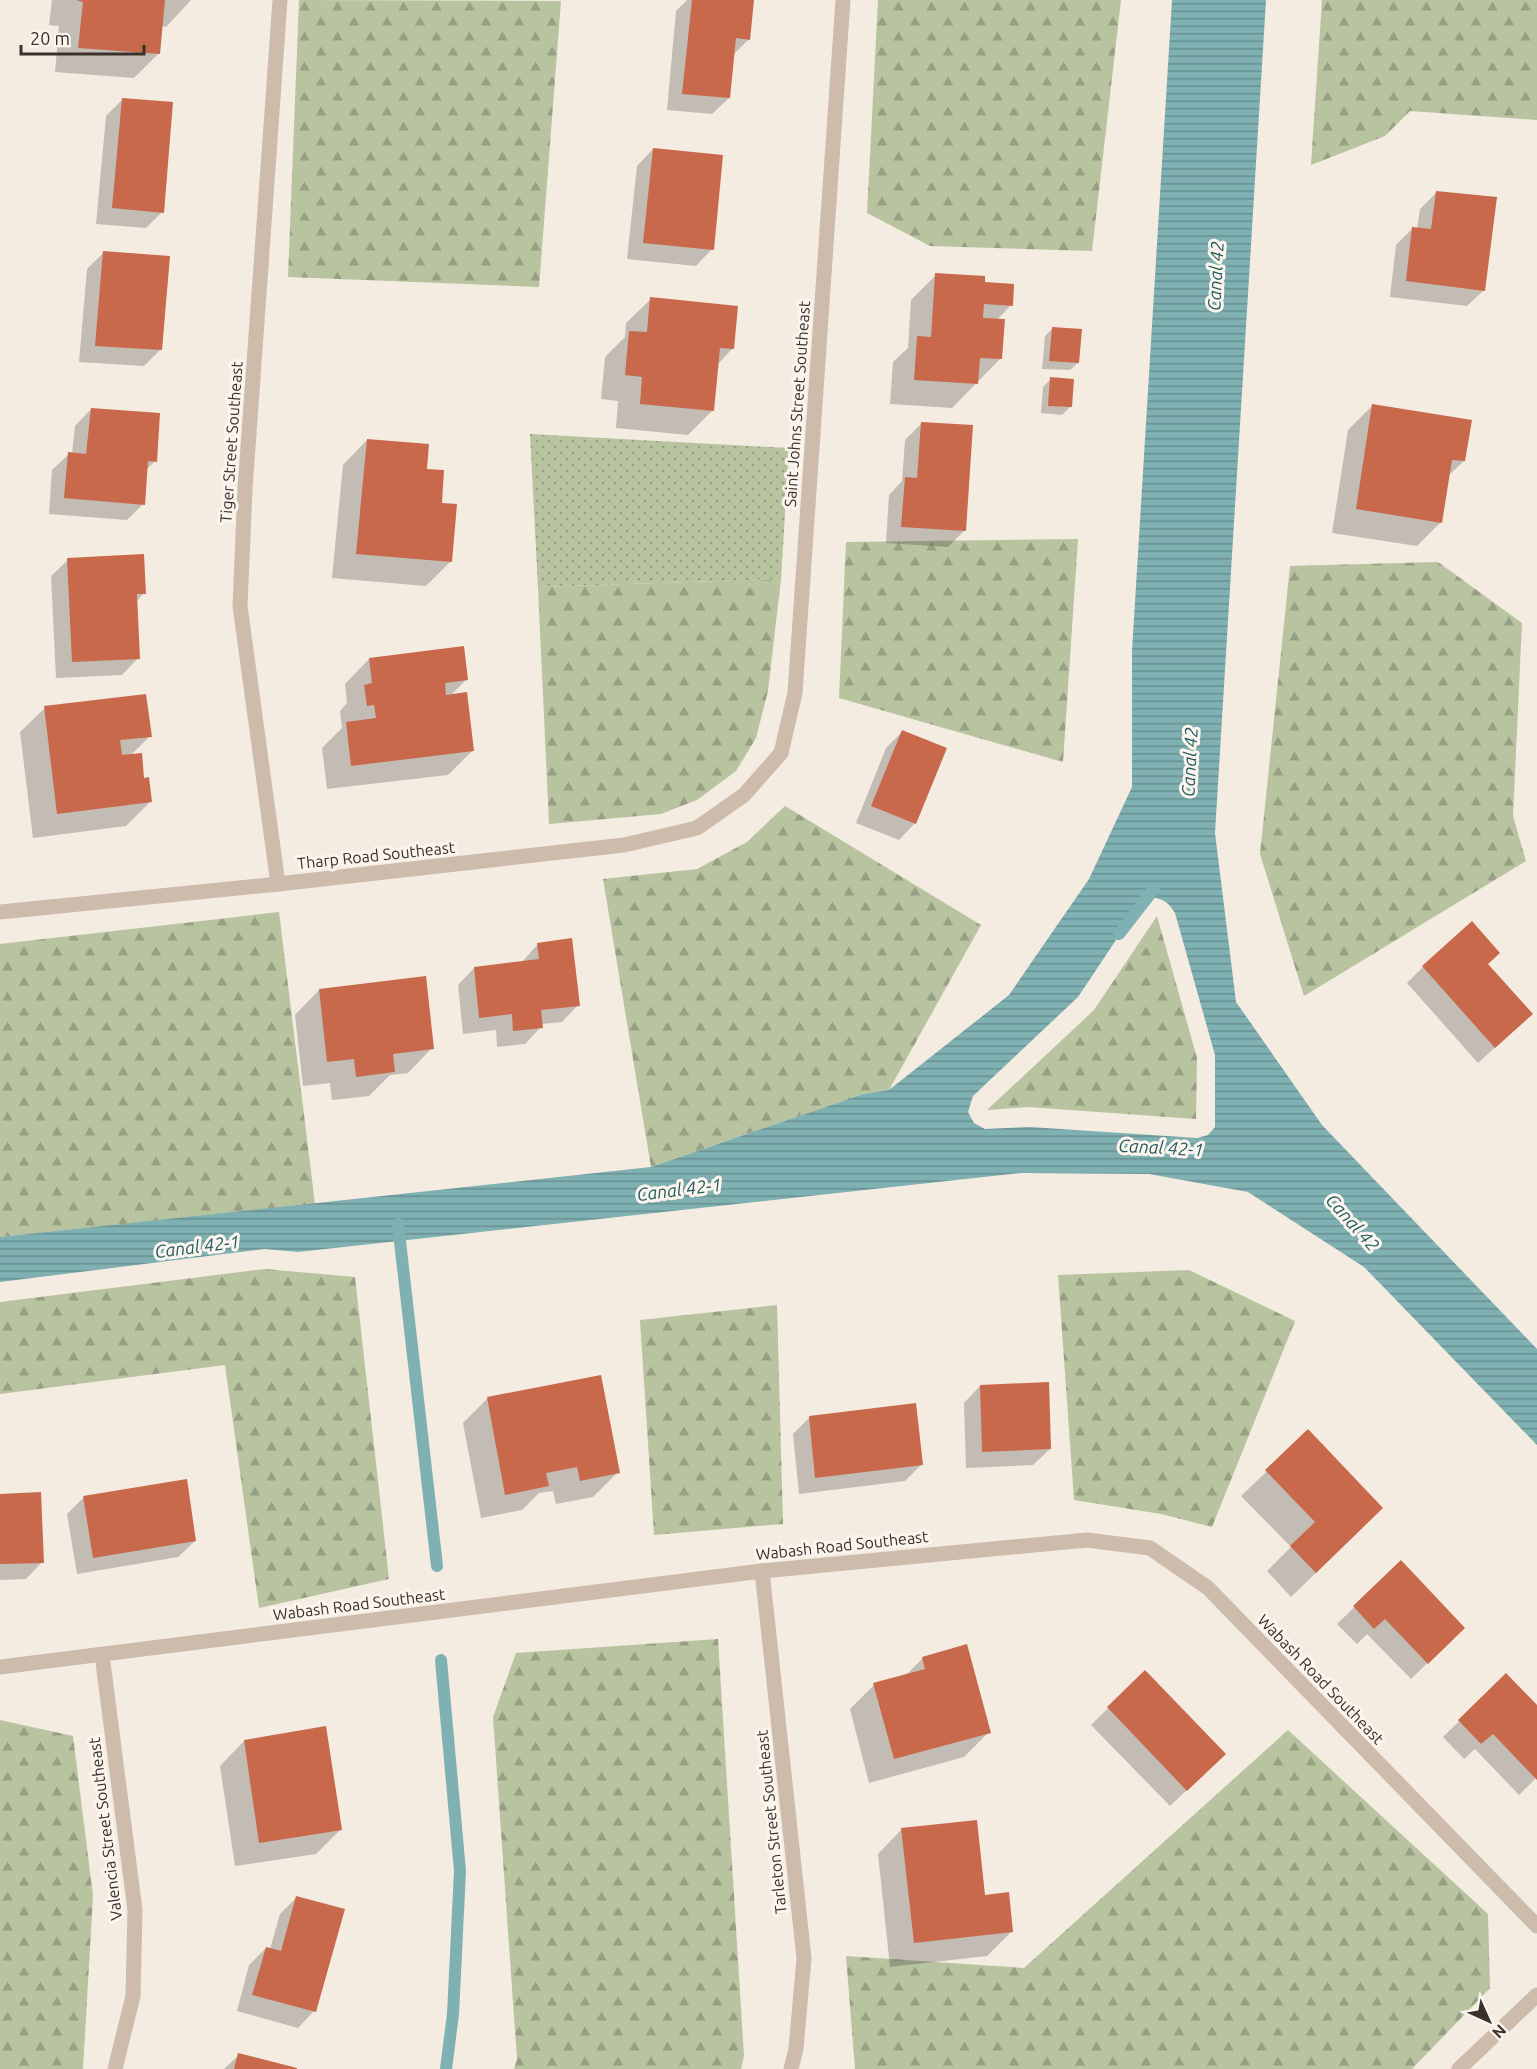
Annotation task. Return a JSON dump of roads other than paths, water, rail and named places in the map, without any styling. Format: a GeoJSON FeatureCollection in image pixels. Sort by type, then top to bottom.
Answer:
{"type":"FeatureCollection","features":[{"type":"Feature","properties":{"kind":"street","name":"Tiger Street Southeast"},"geometry":{"type":"LineString","coordinates":[[278,884],[240,606],[245,489],[280,0]]}},
{"type":"Feature","properties":{"kind":"street","name":"Saint Johns Street Southeast"},"geometry":{"type":"LineString","coordinates":[[744,795],[781,753],[795,693],[843,0]]}},
{"type":"Feature","properties":{"kind":"street","name":"Tharp Road Southeast"},"geometry":{"type":"LineString","coordinates":[[0,912],[278,884],[624,845],[697,828],[744,795]]}},
{"type":"Feature","properties":{"kind":"street","name":"Wabash Road Southeast"},"geometry":{"type":"LineString","coordinates":[[0,1667],[762,1571],[1087,1540],[1150,1548],[1208,1588],[1537,1926]]}},
{"type":"Feature","properties":{"kind":"street","name":"Tarleton Street Southeast"},"geometry":{"type":"LineString","coordinates":[[762,1571],[804,1958],[796,2049],[791,2069]]}},
{"type":"Feature","properties":{"kind":"street","name":"Valencia Street Southeast"},"geometry":{"type":"LineString","coordinates":[[102,1655],[135,1910],[133,1996],[115,2069]]}},
{"type":"Feature","properties":{"kind":"street"},"geometry":{"type":"LineString","coordinates":[[1459,2069],[1537,1995]]}},
{"type":"Feature","properties":{"kind":"water"},"geometry":{"type":"Polygon","coordinates":[[[1172,0],[1266,0],[1215,833],[1236,1002],[1322,1125],[1537,1349],[1537,1445],[1364,1267],[1248,1192],[1149,1174],[1021,1173],[298,1252],[265,1249],[0,1282],[0,1237],[651,1167],[863,1094],[889,1090],[1009,995],[1089,879],[1132,787],[1132,651],[1172,0]],[[1150,897],[1140,904],[1078,997],[973,1096],[968,1112],[974,1123],[985,1129],[1030,1127],[1197,1138],[1208,1135],[1215,1127],[1215,1055],[1175,913],[1162,900],[1150,897]]]}},
{"type":"Feature","properties":{"kind":"waterway"},"geometry":{"type":"LineString","coordinates":[[1119,934],[1154,889]]}},
{"type":"Feature","properties":{"kind":"waterway"},"geometry":{"type":"LineString","coordinates":[[398,1224],[437,1566]]}},
{"type":"Feature","properties":{"kind":"waterway"},"geometry":{"type":"LineString","coordinates":[[441,1660],[460,1871],[453,2014],[446,2069]]}},
{"type":"Feature","properties":{"kind":"water label","name":"Canal 42"},"geometry":{"type":"Point","coordinates":[1215,276]}},
{"type":"Feature","properties":{"kind":"water label","name":"Canal 42"},"geometry":{"type":"Point","coordinates":[1189,762]}},
{"type":"Feature","properties":{"kind":"water label","name":"Canal 42-1"},"geometry":{"type":"Point","coordinates":[1161,1147]}},
{"type":"Feature","properties":{"kind":"water label","name":"Canal 42-1"},"geometry":{"type":"Point","coordinates":[679,1189]}},
{"type":"Feature","properties":{"kind":"water label","name":"Canal 42"},"geometry":{"type":"Point","coordinates":[1353,1222]}},
{"type":"Feature","properties":{"kind":"water label","name":"Canal 42-1"},"geometry":{"type":"Point","coordinates":[197,1246]}}]}
